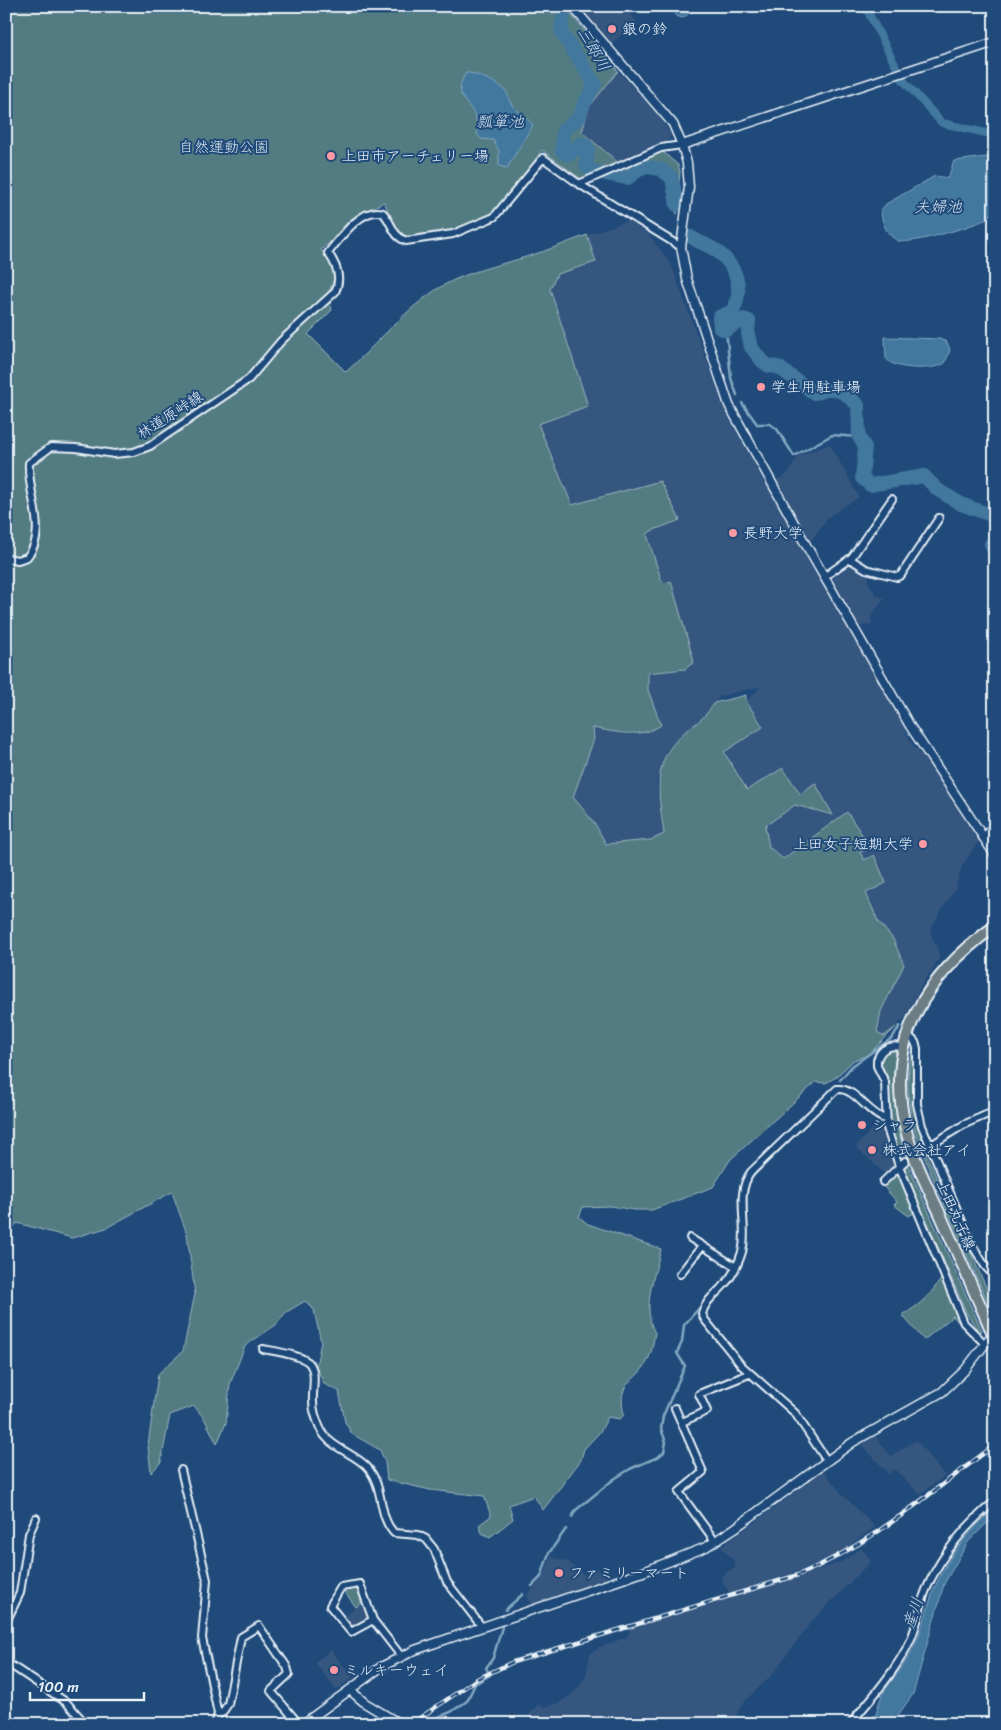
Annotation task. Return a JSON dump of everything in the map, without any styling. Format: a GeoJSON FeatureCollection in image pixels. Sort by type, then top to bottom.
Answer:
{"type":"FeatureCollection","features":[{"type":"Feature","properties":{"kind":"main road","name":"上田丸子線"},"geometry":{"type":"LineString","coordinates":[[995,926],[956,957],[936,978],[922,1002],[904,1048],[901,1092],[908,1138],[921,1173],[995,1337]]}},
{"type":"Feature","properties":{"kind":"street"},"geometry":{"type":"LineString","coordinates":[[572,6],[606,48],[655,100],[673,124],[687,162],[689,187],[682,247],[690,294],[729,404],[824,577],[910,726],[995,855]]}},
{"type":"Feature","properties":{"kind":"street"},"geometry":{"type":"LineString","coordinates":[[579,184],[661,148],[682,145],[995,42]]}},
{"type":"Feature","properties":{"kind":"street","name":"林道原峠線"},"geometry":{"type":"LineString","coordinates":[[6,558],[18,560],[27,557],[34,549],[36,542],[37,521],[29,484],[29,463],[51,448],[76,448],[114,454],[134,452],[164,437],[249,379],[281,341],[335,292],[338,285],[338,275],[335,262],[328,253],[350,226],[372,212],[383,213],[394,233],[406,241],[452,234],[488,220],[502,210],[543,158],[579,184]]}},
{"type":"Feature","properties":{"kind":"street"},"geometry":{"type":"LineString","coordinates":[[579,184],[682,247]]}},
{"type":"Feature","properties":{"kind":"street"},"geometry":{"type":"LineString","coordinates":[[824,577],[850,559],[892,499]]}},
{"type":"Feature","properties":{"kind":"street"},"geometry":{"type":"LineString","coordinates":[[850,559],[866,569],[897,577],[901,575],[939,518]]}},
{"type":"Feature","properties":{"kind":"street"},"geometry":{"type":"LineString","coordinates":[[983,838],[995,823]]}},
{"type":"Feature","properties":{"kind":"street"},"geometry":{"type":"LineString","coordinates":[[908,1035],[913,1039],[917,1048],[916,1104],[930,1147],[971,1243],[985,1266],[995,1277]]}},
{"type":"Feature","properties":{"kind":"street"},"geometry":{"type":"LineString","coordinates":[[904,1048],[895,1046],[886,1048],[877,1060],[877,1066],[885,1085],[885,1119],[899,1166],[964,1323],[985,1344]]}},
{"type":"Feature","properties":{"kind":"street"},"geometry":{"type":"LineString","coordinates":[[827,1461],[794,1413],[749,1374],[732,1356],[702,1314],[706,1304],[723,1287],[736,1267],[744,1238],[743,1187],[745,1180],[837,1089],[844,1089],[876,1117],[885,1119]]}},
{"type":"Feature","properties":{"kind":"street"},"geometry":{"type":"LineString","coordinates":[[923,1150],[965,1124],[995,1111]]}},
{"type":"Feature","properties":{"kind":"street"},"geometry":{"type":"LineString","coordinates":[[882,1182],[905,1161]]}},
{"type":"Feature","properties":{"kind":"street"},"geometry":{"type":"LineString","coordinates":[[690,1238],[736,1267]]}},
{"type":"Feature","properties":{"kind":"street"},"geometry":{"type":"LineString","coordinates":[[680,1274],[702,1246]]}},
{"type":"Feature","properties":{"kind":"street"},"geometry":{"type":"LineString","coordinates":[[303,1724],[401,1656],[643,1572],[696,1552],[715,1542],[862,1436],[942,1392],[958,1377],[985,1344],[992,1328]]}},
{"type":"Feature","properties":{"kind":"street"},"geometry":{"type":"LineString","coordinates":[[263,1349],[302,1358],[310,1364],[314,1375],[314,1412],[321,1430],[329,1440],[366,1466],[379,1488],[386,1524],[394,1533],[418,1535],[426,1538],[434,1549],[447,1582],[482,1627]]}},
{"type":"Feature","properties":{"kind":"street"},"geometry":{"type":"LineString","coordinates":[[682,1422],[707,1411],[699,1394],[749,1374]]}},
{"type":"Feature","properties":{"kind":"street"},"geometry":{"type":"LineString","coordinates":[[675,1408],[703,1472],[679,1492],[715,1542]]}},
{"type":"Feature","properties":{"kind":"street"},"geometry":{"type":"LineString","coordinates":[[181,1470],[207,1580],[202,1638],[218,1714],[215,1724]]}},
{"type":"Feature","properties":{"kind":"street"},"geometry":{"type":"LineString","coordinates":[[850,1724],[901,1658],[911,1639],[925,1592],[939,1562],[964,1531],[995,1501]]}},
{"type":"Feature","properties":{"kind":"street"},"geometry":{"type":"LineString","coordinates":[[6,1622],[20,1593],[29,1534],[36,1518]]}},
{"type":"Feature","properties":{"kind":"street"},"geometry":{"type":"LineString","coordinates":[[373,1620],[351,1632],[330,1606],[341,1587],[360,1584],[373,1620],[401,1656]]}},
{"type":"Feature","properties":{"kind":"street"},"geometry":{"type":"LineString","coordinates":[[218,1714],[228,1704],[237,1649],[241,1637],[259,1626],[288,1667],[288,1674],[271,1691],[299,1724]]}},
{"type":"Feature","properties":{"kind":"street"},"geometry":{"type":"LineString","coordinates":[[6,1662],[66,1702],[86,1724]]}},
{"type":"Feature","properties":{"kind":"street"},"geometry":{"type":"LineString","coordinates":[[350,1690],[365,1703],[400,1724]]}},
{"type":"Feature","properties":{"kind":"shaded area","name":"銀の鈴"},"geometry":{"type":"Polygon","coordinates":[[[577,6],[625,6],[637,23],[609,45],[577,6]]]}},
{"type":"Feature","properties":{"kind":"shaded area"},"geometry":{"type":"Polygon","coordinates":[[[618,71],[659,116],[671,135],[667,143],[619,163],[582,132],[589,107],[618,71]]]}},
{"type":"Feature","properties":{"kind":"shaded area","name":"長野大学"},"geometry":{"type":"Polygon","coordinates":[[[628,221],[649,235],[671,264],[724,408],[765,485],[787,475],[798,456],[830,444],[859,497],[828,517],[803,552],[904,724],[906,734],[914,747],[923,755],[979,841],[962,866],[956,887],[930,930],[940,957],[921,986],[904,1019],[884,1036],[877,1032],[881,1011],[904,965],[893,939],[878,921],[866,892],[874,855],[864,860],[860,852],[871,848],[847,812],[783,859],[769,847],[765,826],[795,805],[832,815],[815,784],[800,794],[783,768],[747,791],[723,752],[763,727],[746,701],[762,686],[720,696],[706,718],[675,741],[657,783],[664,834],[651,840],[606,844],[595,824],[573,797],[594,739],[593,728],[632,735],[656,729],[661,725],[648,690],[648,673],[685,670],[671,581],[665,583],[661,579],[647,535],[651,531],[660,481],[572,505],[537,424],[588,406],[550,289],[557,274],[595,262],[587,235],[628,221]]]}},
{"type":"Feature","properties":{"kind":"shaded area"},"geometry":{"type":"Polygon","coordinates":[[[851,564],[869,576],[868,582],[876,595],[885,598],[871,616],[872,625],[857,626],[829,578],[841,573],[851,564]]]}},
{"type":"Feature","properties":{"kind":"shaded area"},"geometry":{"type":"Polygon","coordinates":[[[878,1121],[883,1126],[894,1164],[885,1174],[856,1147],[878,1121]]]}},
{"type":"Feature","properties":{"kind":"shaded area"},"geometry":{"type":"Polygon","coordinates":[[[875,1436],[891,1456],[916,1440],[945,1476],[920,1494],[894,1469],[889,1474],[861,1444],[875,1436]]]}},
{"type":"Feature","properties":{"kind":"shaded area"},"geometry":{"type":"Polygon","coordinates":[[[824,1471],[842,1494],[875,1527],[838,1554],[799,1571],[730,1594],[720,1577],[735,1567],[734,1561],[721,1547],[824,1471]]]}},
{"type":"Feature","properties":{"kind":"shaded area"},"geometry":{"type":"Polygon","coordinates":[[[861,1548],[871,1561],[812,1621],[771,1676],[743,1703],[732,1724],[524,1724],[538,1705],[545,1707],[559,1703],[575,1692],[586,1676],[590,1654],[600,1647],[627,1637],[631,1628],[802,1576],[841,1562],[861,1548]]]}},
{"type":"Feature","properties":{"kind":"shaded area"},"geometry":{"type":"Polygon","coordinates":[[[551,1557],[568,1562],[586,1576],[595,1567],[612,1579],[534,1606],[526,1596],[542,1579],[551,1557]]]}},
{"type":"Feature","properties":{"kind":"shaded area"},"geometry":{"type":"Polygon","coordinates":[[[363,1601],[368,1616],[356,1626],[351,1625],[343,1617],[363,1601]]]}},
{"type":"Feature","properties":{"kind":"shaded area","name":"ミルキーウェイ"},"geometry":{"type":"Polygon","coordinates":[[[331,1650],[353,1678],[336,1690],[315,1662],[331,1650]]]}},
{"type":"Feature","properties":{"kind":"green space","name":"自然運動公園"},"geometry":{"type":"Polygon","coordinates":[[[6,6],[564,6],[618,71],[589,107],[582,132],[619,163],[598,174],[581,179],[542,150],[506,201],[492,214],[463,227],[439,233],[407,238],[398,231],[384,202],[366,211],[321,250],[331,263],[335,276],[328,294],[332,310],[308,334],[346,372],[408,312],[441,287],[465,275],[536,254],[587,235],[596,262],[557,274],[550,289],[588,406],[538,424],[572,505],[660,481],[680,520],[651,531],[647,535],[661,579],[665,583],[671,581],[694,662],[685,669],[648,673],[648,690],[661,725],[645,732],[637,733],[593,728],[594,739],[573,797],[595,824],[606,844],[651,840],[664,834],[659,785],[663,762],[668,751],[681,736],[704,716],[714,703],[746,695],[746,701],[763,727],[724,752],[747,790],[783,768],[800,794],[815,783],[833,815],[795,805],[765,826],[769,847],[783,859],[847,812],[871,848],[860,852],[864,860],[874,855],[886,883],[866,893],[878,921],[893,939],[904,965],[881,1011],[877,1032],[884,1036],[896,1027],[868,1055],[854,1060],[836,1077],[826,1083],[816,1082],[730,1160],[713,1187],[652,1210],[634,1210],[610,1206],[583,1207],[579,1217],[588,1224],[661,1249],[650,1291],[649,1313],[655,1333],[651,1351],[643,1368],[625,1388],[622,1403],[624,1415],[620,1419],[608,1417],[600,1432],[584,1449],[581,1460],[543,1510],[534,1496],[509,1505],[513,1519],[490,1537],[482,1533],[479,1525],[491,1516],[484,1496],[430,1490],[387,1480],[385,1462],[380,1450],[352,1434],[345,1422],[339,1391],[324,1384],[316,1366],[321,1342],[314,1310],[305,1301],[285,1313],[277,1324],[245,1346],[230,1384],[226,1423],[217,1444],[204,1418],[194,1406],[170,1415],[161,1462],[151,1473],[148,1445],[158,1374],[183,1351],[195,1294],[187,1234],[172,1192],[106,1228],[72,1238],[17,1223],[6,1237],[6,6]]]}},
{"type":"Feature","properties":{"kind":"green space"},"geometry":{"type":"Polygon","coordinates":[[[662,151],[678,165],[680,171],[677,214],[665,175],[650,170],[630,182],[603,177],[662,151]]]}},
{"type":"Feature","properties":{"kind":"green space"},"geometry":{"type":"Polygon","coordinates":[[[896,1049],[895,1101],[904,1153],[899,1154],[891,1127],[887,1083],[881,1062],[885,1052],[896,1049]]]}},
{"type":"Feature","properties":{"kind":"green space"},"geometry":{"type":"Polygon","coordinates":[[[912,1052],[914,1058],[913,1104],[922,1139],[919,1143],[908,1087],[912,1052]]]}},
{"type":"Feature","properties":{"kind":"green space"},"geometry":{"type":"Polygon","coordinates":[[[926,1154],[995,1307],[994,1316],[929,1169],[924,1155],[926,1154]]]}},
{"type":"Feature","properties":{"kind":"green space"},"geometry":{"type":"Polygon","coordinates":[[[908,1165],[982,1331],[979,1332],[967,1314],[904,1168],[908,1165]]]}},
{"type":"Feature","properties":{"kind":"green space"},"geometry":{"type":"Polygon","coordinates":[[[894,1174],[899,1175],[915,1212],[909,1216],[894,1205],[897,1202],[883,1186],[894,1174]]]}},
{"type":"Feature","properties":{"kind":"green space"},"geometry":{"type":"Polygon","coordinates":[[[943,1276],[963,1328],[953,1316],[924,1340],[902,1315],[925,1298],[943,1276]]]}},
{"type":"Feature","properties":{"kind":"green space"},"geometry":{"type":"Polygon","coordinates":[[[355,1587],[360,1590],[363,1601],[356,1607],[343,1590],[355,1587]]]}},
{"type":"Feature","properties":{"kind":"water"},"geometry":{"type":"Polygon","coordinates":[[[672,6],[701,6],[682,18],[676,16],[672,6]]]}},
{"type":"Feature","properties":{"kind":"water","name":"瓢箪池"},"geometry":{"type":"Polygon","coordinates":[[[466,73],[481,76],[502,88],[512,105],[533,125],[507,168],[499,166],[499,151],[493,140],[481,139],[477,134],[475,115],[462,97],[460,90],[466,73]]]}},
{"type":"Feature","properties":{"kind":"water","name":"夫婦池"},"geometry":{"type":"Polygon","coordinates":[[[995,156],[995,208],[986,219],[928,238],[915,240],[899,241],[888,232],[881,214],[881,210],[886,204],[935,176],[948,178],[954,161],[995,156]]]}},
{"type":"Feature","properties":{"kind":"water"},"geometry":{"type":"Polygon","coordinates":[[[885,337],[939,339],[947,342],[950,350],[945,363],[940,366],[923,368],[904,367],[890,362],[886,358],[885,337]]]}},
{"type":"Feature","properties":{"kind":"water","name":"産川"},"geometry":{"type":"Polygon","coordinates":[[[995,1508],[995,1524],[988,1522],[968,1542],[944,1584],[913,1694],[894,1721],[864,1724],[868,1719],[876,1715],[881,1697],[913,1648],[943,1570],[958,1547],[995,1508]]]}},
{"type":"Feature","properties":{"kind":"waterway","name":"三郎川"},"geometry":{"type":"LineString","coordinates":[[559,6],[563,14]]}},
{"type":"Feature","properties":{"kind":"waterway"},"geometry":{"type":"LineString","coordinates":[[865,6],[903,80],[942,123],[995,135]]}},
{"type":"Feature","properties":{"kind":"waterway","name":"三郎川"},"geometry":{"type":"LineString","coordinates":[[565,9],[561,28],[563,35],[595,84],[579,118],[563,130],[562,151],[565,154],[570,154],[580,144],[585,144],[588,149],[586,166],[592,171],[599,172]]}},
{"type":"Feature","properties":{"kind":"waterway","name":"三郎川"},"geometry":{"type":"LineString","coordinates":[[606,174],[628,178],[640,169],[648,167],[660,169],[672,178],[677,205]]}},
{"type":"Feature","properties":{"kind":"waterway","name":"三郎川"},"geometry":{"type":"LineString","coordinates":[[691,237],[715,250],[725,258],[737,279],[738,295],[736,303],[733,311],[719,317],[720,328],[726,330],[744,319],[749,321],[748,334],[751,347],[762,361],[769,366],[778,367],[814,393],[827,389],[837,390],[858,405],[859,437],[865,447],[862,478],[870,485],[924,476],[938,490],[961,504],[988,514],[995,511]]}},
{"type":"Feature","properties":{"kind":"waterway"},"geometry":{"type":"LineString","coordinates":[[726,330],[731,378],[737,395]]}},
{"type":"Feature","properties":{"kind":"waterway"},"geometry":{"type":"LineString","coordinates":[[742,403],[757,424],[770,424],[777,429],[794,456],[832,435],[859,437]]}},
{"type":"Feature","properties":{"kind":"waterway","name":"三郎川"},"geometry":{"type":"LineString","coordinates":[[995,539],[991,544],[995,553]]}},
{"type":"Feature","properties":{"kind":"waterway"},"geometry":{"type":"LineString","coordinates":[[840,1080],[852,1066],[892,1038],[900,1026]]}},
{"type":"Feature","properties":{"kind":"waterway"},"geometry":{"type":"LineString","coordinates":[[750,1179],[836,1094]]}},
{"type":"Feature","properties":{"kind":"waterway"},"geometry":{"type":"LineString","coordinates":[[741,1265],[747,1243],[746,1194]]}},
{"type":"Feature","properties":{"kind":"waterway"},"geometry":{"type":"LineString","coordinates":[[572,1517],[576,1510],[614,1479],[630,1469],[658,1457],[664,1452],[666,1442],[661,1429],[663,1416],[685,1366],[677,1353],[682,1342],[684,1325],[727,1277]]}},
{"type":"Feature","properties":{"kind":"waterway"},"geometry":{"type":"LineString","coordinates":[[532,1586],[541,1577],[549,1553],[566,1529]]}},
{"type":"Feature","properties":{"kind":"waterway"},"geometry":{"type":"LineString","coordinates":[[505,1610],[523,1594]]}},
{"type":"Feature","properties":{"kind":"waterway"},"geometry":{"type":"LineString","coordinates":[[433,1719],[451,1712],[467,1701],[475,1684],[490,1675],[486,1668],[493,1658],[502,1627]]}},
{"type":"Feature","properties":{"kind":"railway"},"geometry":{"type":"LineString","coordinates":[[411,1724],[477,1679],[513,1662],[798,1575],[825,1563],[876,1533],[995,1445]]}},
{"type":"Feature","properties":{"kind":"place","name":"銀の鈴"},"geometry":{"type":"Point","coordinates":[612,29]}},
{"type":"Feature","properties":{"kind":"place","name":"上田市アーチェリー場"},"geometry":{"type":"Point","coordinates":[331,156]}},
{"type":"Feature","properties":{"kind":"place","name":"学生用駐車場"},"geometry":{"type":"Point","coordinates":[761,387]}},
{"type":"Feature","properties":{"kind":"place","name":"長野大学"},"geometry":{"type":"Point","coordinates":[733,533]}},
{"type":"Feature","properties":{"kind":"place","name":"上田女子短期大学"},"geometry":{"type":"Point","coordinates":[923,844]}},
{"type":"Feature","properties":{"kind":"place","name":"シャラ"},"geometry":{"type":"Point","coordinates":[862,1125]}},
{"type":"Feature","properties":{"kind":"place","name":"株式会社アイ"},"geometry":{"type":"Point","coordinates":[872,1150]}},
{"type":"Feature","properties":{"kind":"place","name":"ファミリーマート"},"geometry":{"type":"Point","coordinates":[559,1573]}},
{"type":"Feature","properties":{"kind":"place","name":"ミルキーウェイ"},"geometry":{"type":"Point","coordinates":[334,1670]}}]}
